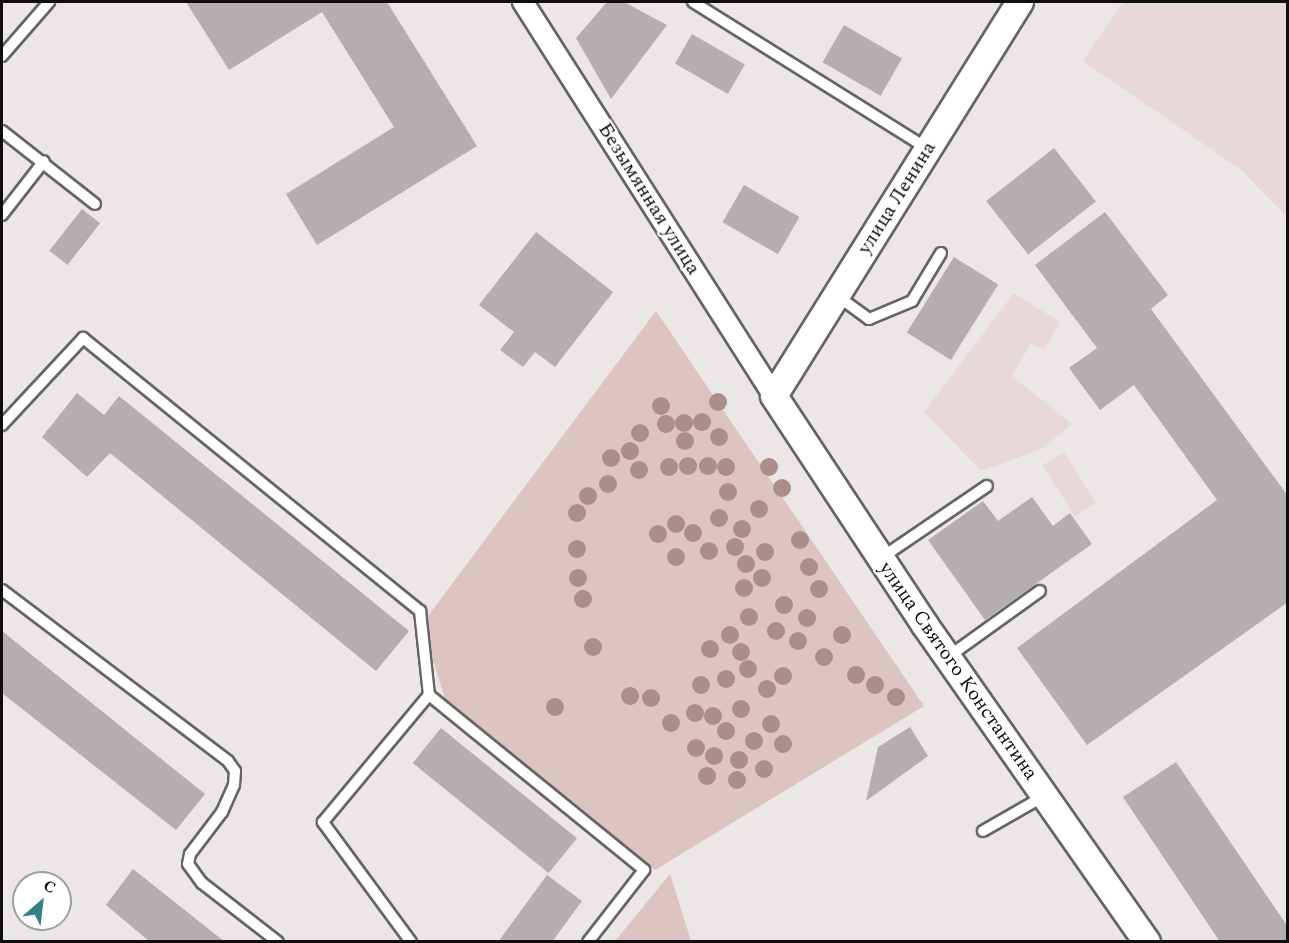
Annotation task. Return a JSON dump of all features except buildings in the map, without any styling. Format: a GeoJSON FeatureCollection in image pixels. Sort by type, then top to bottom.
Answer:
{"type":"FeatureCollection","features":[{"type":"Feature","properties":{"kind":"street","name":"Безымянная улица"},"geometry":{"type":"LineString","coordinates":[[523,2],[774,396]]}},
{"type":"Feature","properties":{"kind":"street","name":"улица Ленина"},"geometry":{"type":"LineString","coordinates":[[774,396],[1020,2]]}},
{"type":"Feature","properties":{"kind":"street","name":"улица Святого Константина"},"geometry":{"type":"LineString","coordinates":[[774,396],[881,559],[1147,942]]}},
{"type":"Feature","properties":{"kind":"lane"},"geometry":{"type":"LineString","coordinates":[[2,56],[48,2]]}},
{"type":"Feature","properties":{"kind":"lane"},"geometry":{"type":"LineString","coordinates":[[693,2],[928,149]]}},
{"type":"Feature","properties":{"kind":"lane"},"geometry":{"type":"LineString","coordinates":[[2,131],[44,161],[95,204]]}},
{"type":"Feature","properties":{"kind":"lane"},"geometry":{"type":"LineString","coordinates":[[2,215],[44,161]]}},
{"type":"Feature","properties":{"kind":"lane"},"geometry":{"type":"LineString","coordinates":[[836,295],[869,319],[912,301],[941,252]]}},
{"type":"Feature","properties":{"kind":"lane"},"geometry":{"type":"LineString","coordinates":[[2,425],[83,338],[420,611],[429,695],[644,870],[588,942]]}},
{"type":"Feature","properties":{"kind":"lane"},"geometry":{"type":"LineString","coordinates":[[881,559],[987,486]]}},
{"type":"Feature","properties":{"kind":"lane"},"geometry":{"type":"LineString","coordinates":[[2,590],[228,761],[235,771],[234,785],[222,812],[190,854],[188,864],[202,883],[278,942]]}},
{"type":"Feature","properties":{"kind":"lane"},"geometry":{"type":"LineString","coordinates":[[948,657],[1040,591]]}},
{"type":"Feature","properties":{"kind":"lane"},"geometry":{"type":"LineString","coordinates":[[411,942],[323,822],[429,695]]}},
{"type":"Feature","properties":{"kind":"lane"},"geometry":{"type":"LineString","coordinates":[[983,831],[1044,796]]}},
{"type":"Feature","properties":{"kind":"shaded area"},"geometry":{"type":"Polygon","coordinates":[[[1123,2],[1287,2],[1287,217],[1240,169],[1083,61],[1123,2]]]}},
{"type":"Feature","properties":{"kind":"shaded area"},"geometry":{"type":"Polygon","coordinates":[[[1014,293],[1060,322],[1044,350],[1031,343],[1012,376],[1072,424],[1041,449],[981,471],[924,412],[1014,293]]]}},
{"type":"Feature","properties":{"kind":"shaded area"},"geometry":{"type":"Polygon","coordinates":[[[656,311],[924,706],[655,870],[445,699],[422,624],[656,311]]]}},
{"type":"Feature","properties":{"kind":"shaded area"},"geometry":{"type":"Polygon","coordinates":[[[1064,452],[1096,503],[1075,516],[1043,465],[1064,452]]]}},
{"type":"Feature","properties":{"kind":"shaded area"},"geometry":{"type":"Polygon","coordinates":[[[670,874],[691,941],[615,941],[670,874]]]}}]}
